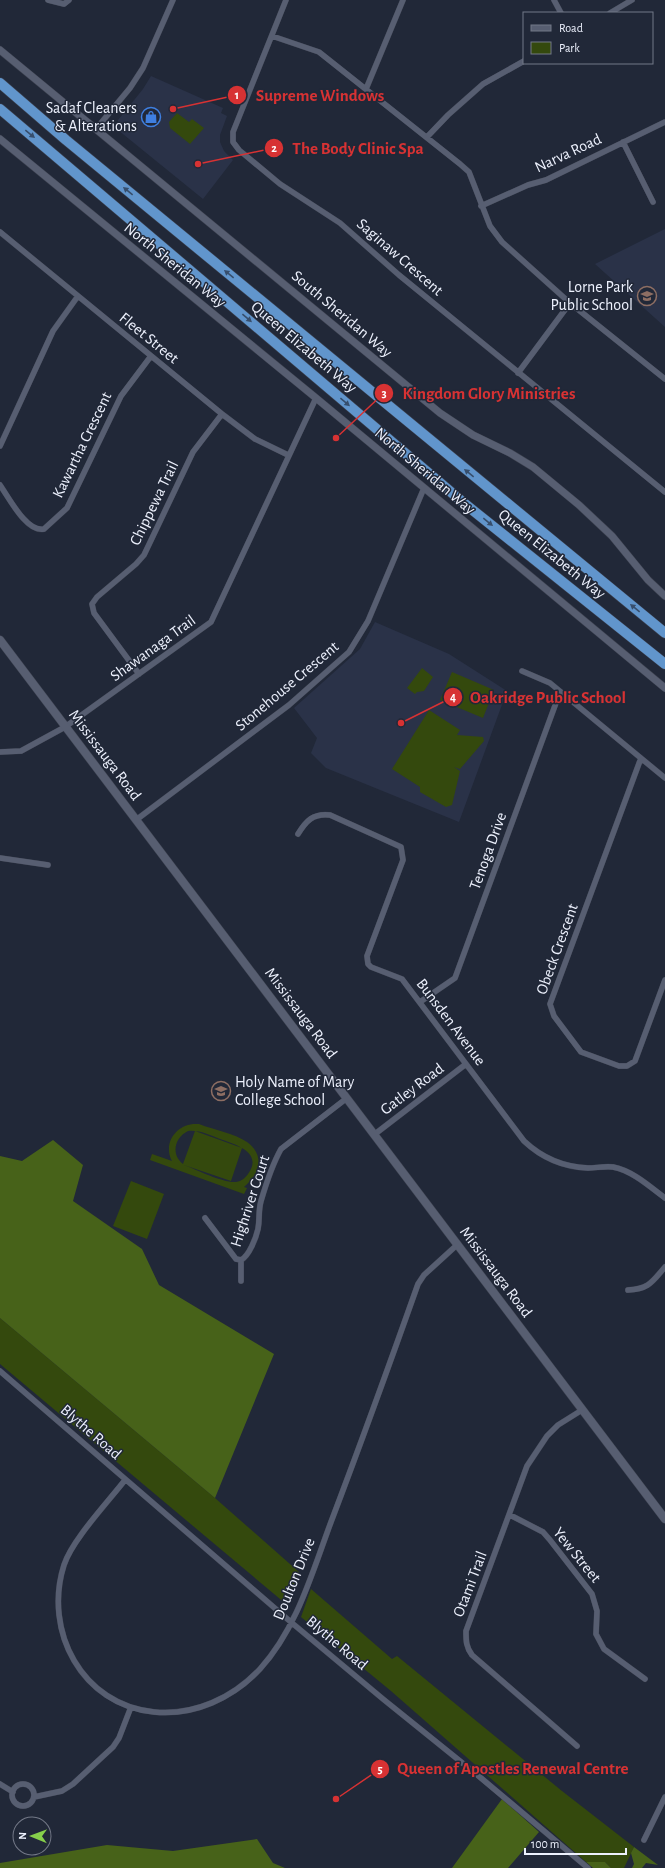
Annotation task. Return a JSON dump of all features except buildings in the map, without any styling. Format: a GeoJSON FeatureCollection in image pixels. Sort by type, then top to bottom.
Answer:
{"type":"FeatureCollection","features":[{"type":"Feature","properties":{"kind":"highway","name":"Queen Elizabeth Way"},"geometry":{"type":"LineString","coordinates":[[0,83],[66,140],[665,633]]}},
{"type":"Feature","properties":{"kind":"highway","name":"Queen Elizabeth Way"},"geometry":{"type":"LineString","coordinates":[[0,109],[464,504],[665,664]]}},
{"type":"Feature","properties":{"kind":"main road","name":"Mississauga Road"},"geometry":{"type":"LineString","coordinates":[[0,640],[665,1519]]}},
{"type":"Feature","properties":{"kind":"street"},"geometry":{"type":"LineString","coordinates":[[48,0],[64,4],[69,0]]}},
{"type":"Feature","properties":{"kind":"street"},"geometry":{"type":"LineString","coordinates":[[96,129],[130,88],[143,68],[173,0]]}},
{"type":"Feature","properties":{"kind":"street","name":"Saginaw Crescent"},"geometry":{"type":"LineString","coordinates":[[286,0],[233,132],[233,142],[239,150],[280,184],[340,223],[399,275],[665,492]]}},
{"type":"Feature","properties":{"kind":"street"},"geometry":{"type":"LineString","coordinates":[[366,89],[403,0]]}},
{"type":"Feature","properties":{"kind":"street"},"geometry":{"type":"LineString","coordinates":[[554,0],[560,12]]}},
{"type":"Feature","properties":{"kind":"street"},"geometry":{"type":"LineString","coordinates":[[612,12],[632,0]]}},
{"type":"Feature","properties":{"kind":"street"},"geometry":{"type":"LineString","coordinates":[[272,36],[319,52],[469,172],[490,226],[502,242],[570,303],[665,379]]}},
{"type":"Feature","properties":{"kind":"street","name":"South Sheridan Way"},"geometry":{"type":"LineString","coordinates":[[0,50],[440,413],[473,435],[510,453],[533,467],[579,505],[612,536],[656,588],[665,596]]}},
{"type":"Feature","properties":{"kind":"street"},"geometry":{"type":"LineString","coordinates":[[427,137],[448,115],[483,84],[523,62]]}},
{"type":"Feature","properties":{"kind":"street","name":"Narva Road"},"geometry":{"type":"LineString","coordinates":[[481,206],[528,185],[546,180],[665,122]]}},
{"type":"Feature","properties":{"kind":"street","name":"North Sheridan Way"},"geometry":{"type":"LineString","coordinates":[[0,139],[316,398],[665,688]]}},
{"type":"Feature","properties":{"kind":"street"},"geometry":{"type":"LineString","coordinates":[[623,142],[653,202]]}},
{"type":"Feature","properties":{"kind":"street","name":"Fleet Street"},"geometry":{"type":"LineString","coordinates":[[0,232],[222,414],[255,439],[288,455]]}},
{"type":"Feature","properties":{"kind":"street"},"geometry":{"type":"LineString","coordinates":[[0,446],[53,331],[78,296]]}},
{"type":"Feature","properties":{"kind":"street"},"geometry":{"type":"LineString","coordinates":[[518,373],[570,303]]}},
{"type":"Feature","properties":{"kind":"street","name":"Kawartha Crescent"},"geometry":{"type":"LineString","coordinates":[[0,486],[28,524],[35,528],[44,529],[67,508],[121,396],[151,356]]}},
{"type":"Feature","properties":{"kind":"street","name":"Shawanaga Trail"},"geometry":{"type":"LineString","coordinates":[[0,752],[21,751],[65,727],[212,622],[288,455],[316,398]]}},
{"type":"Feature","properties":{"kind":"street","name":"Chippewa Trail"},"geometry":{"type":"LineString","coordinates":[[139,674],[94,613],[92,604],[144,556],[193,452],[222,414]]}},
{"type":"Feature","properties":{"kind":"street","name":"Stonehouse Crescent"},"geometry":{"type":"LineString","coordinates":[[136,820],[289,705],[349,652],[368,621],[424,488]]}},
{"type":"Feature","properties":{"kind":"street"},"geometry":{"type":"LineString","coordinates":[[522,671],[550,683],[665,778]]}},
{"type":"Feature","properties":{"kind":"street","name":"Tenoga Drive"},"geometry":{"type":"LineString","coordinates":[[420,1002],[455,978],[560,692]]}},
{"type":"Feature","properties":{"kind":"street","name":"Obeck Crescent"},"geometry":{"type":"LineString","coordinates":[[641,758],[550,1004],[554,1016],[581,1052],[619,1066],[627,1066],[635,1061],[665,980]]}},
{"type":"Feature","properties":{"kind":"street","name":"Bunsden Avenue"},"geometry":{"type":"LineString","coordinates":[[298,834],[308,818],[322,814],[330,815],[401,847],[403,860],[367,956],[368,964],[371,967],[402,979],[524,1141],[536,1153],[569,1166],[614,1168],[640,1178],[665,1198]]}},
{"type":"Feature","properties":{"kind":"street"},"geometry":{"type":"LineString","coordinates":[[0,858],[48,864]]}},
{"type":"Feature","properties":{"kind":"street","name":"Gatley Road"},"geometry":{"type":"LineString","coordinates":[[374,1134],[466,1064]]}},
{"type":"Feature","properties":{"kind":"street","name":"Highriver Court"},"geometry":{"type":"LineString","coordinates":[[206,1218],[236,1259],[240,1260],[246,1257],[258,1228],[257,1215],[261,1201],[275,1159],[281,1149],[347,1098]]}},
{"type":"Feature","properties":{"kind":"street","name":"Doulton Drive"},"geometry":{"type":"LineString","coordinates":[[125,1480],[71,1550],[64,1564],[59,1582],[58,1621],[72,1659],[86,1678],[97,1689],[130,1707],[152,1712],[170,1713],[210,1704],[228,1695],[251,1678],[273,1652],[292,1623],[354,1461],[418,1284],[424,1274],[458,1244]]}},
{"type":"Feature","properties":{"kind":"street"},"geometry":{"type":"LineString","coordinates":[[240,1260],[241,1281]]}},
{"type":"Feature","properties":{"kind":"street"},"geometry":{"type":"LineString","coordinates":[[628,1290],[642,1289],[651,1283],[665,1268]]}},
{"type":"Feature","properties":{"kind":"street","name":"Blythe Road"},"geometry":{"type":"LineString","coordinates":[[0,1371],[292,1623],[588,1868]]}},
{"type":"Feature","properties":{"kind":"street","name":"Otami Trail"},"geometry":{"type":"LineString","coordinates":[[577,1746],[472,1655],[467,1648],[466,1631],[527,1466],[547,1436],[558,1425],[582,1410]]}},
{"type":"Feature","properties":{"kind":"street","name":"Yew Street"},"geometry":{"type":"LineString","coordinates":[[510,1515],[543,1532],[550,1540],[592,1594],[597,1611],[596,1634],[604,1649],[645,1679]]}},
{"type":"Feature","properties":{"kind":"street"},"geometry":{"type":"LineString","coordinates":[[34,1797],[62,1791],[73,1784],[113,1747],[119,1738],[130,1707]]}},
{"type":"Feature","properties":{"kind":"street"},"geometry":{"type":"LineString","coordinates":[[0,1784],[13,1792]]}},
{"type":"Feature","properties":{"kind":"street"},"geometry":{"type":"LineString","coordinates":[[25,1784],[33,1790],[34,1797],[31,1803],[22,1806],[14,1800],[13,1792],[19,1785],[25,1784]]}},
{"type":"Feature","properties":{"kind":"street"},"geometry":{"type":"LineString","coordinates":[[644,1840],[665,1797]]}},
{"type":"Feature","properties":{"kind":"shaded area"},"geometry":{"type":"Polygon","coordinates":[[[151,76],[223,108],[221,113],[227,116],[220,135],[220,142],[224,151],[233,160],[203,199],[118,130],[118,120],[143,89],[151,76]]]}},
{"type":"Feature","properties":{"kind":"shaded area","name":"Lorne Park Public School"},"geometry":{"type":"Polygon","coordinates":[[[665,229],[665,327],[595,264],[665,229]]]}},
{"type":"Feature","properties":{"kind":"shaded area"},"geometry":{"type":"Polygon","coordinates":[[[375,622],[449,654],[507,691],[459,822],[326,768],[311,753],[317,738],[294,708],[360,649],[375,622]]]}},
{"type":"Feature","properties":{"kind":"green space"},"geometry":{"type":"Polygon","coordinates":[[[177,113],[189,122],[192,119],[204,128],[190,144],[170,128],[169,122],[177,113]]]}},
{"type":"Feature","properties":{"kind":"green space"},"geometry":{"type":"Polygon","coordinates":[[[422,668],[433,677],[424,691],[417,692],[415,694],[407,688],[422,668]]]}},
{"type":"Feature","properties":{"kind":"green space"},"geometry":{"type":"Polygon","coordinates":[[[452,672],[494,690],[483,718],[440,700],[452,672]]]}},
{"type":"Feature","properties":{"kind":"green space"},"geometry":{"type":"Polygon","coordinates":[[[429,710],[460,730],[457,735],[483,737],[484,741],[460,769],[454,767],[460,771],[452,805],[446,807],[420,792],[420,787],[392,769],[429,710]]]}},
{"type":"Feature","properties":{"kind":"green space"},"geometry":{"type":"Polygon","coordinates":[[[199,1124],[230,1134],[242,1139],[253,1147],[257,1153],[258,1159],[257,1171],[244,1187],[247,1188],[244,1194],[150,1160],[152,1154],[172,1161],[169,1148],[172,1137],[181,1128],[187,1125],[199,1124]],[[188,1131],[183,1134],[177,1142],[177,1156],[183,1164],[195,1131],[188,1131]],[[195,1131],[241,1148],[233,1143],[195,1131]],[[242,1148],[231,1181],[184,1165],[217,1178],[231,1182],[238,1182],[246,1177],[252,1166],[250,1155],[242,1148]]]}},
{"type":"Feature","properties":{"kind":"green space"},"geometry":{"type":"Polygon","coordinates":[[[53,1140],[83,1165],[73,1201],[142,1249],[159,1285],[274,1354],[215,1498],[0,1318],[0,1156],[22,1161],[53,1140]]]}},
{"type":"Feature","properties":{"kind":"green space"},"geometry":{"type":"Polygon","coordinates":[[[131,1181],[164,1194],[147,1239],[113,1226],[131,1181]]]}},
{"type":"Feature","properties":{"kind":"green space"},"geometry":{"type":"Polygon","coordinates":[[[0,1318],[215,1498],[299,1572],[286,1604],[0,1364],[0,1318]]]}},
{"type":"Feature","properties":{"kind":"green space"},"geometry":{"type":"Polygon","coordinates":[[[311,1589],[392,1659],[397,1656],[562,1791],[634,1847],[624,1868],[611,1868],[605,1862],[586,1862],[391,1691],[301,1617],[311,1589]]]}},
{"type":"Feature","properties":{"kind":"green space"},"geometry":{"type":"Polygon","coordinates":[[[502,1799],[539,1832],[508,1868],[452,1868],[502,1799]]]}},
{"type":"Feature","properties":{"kind":"green space"},"geometry":{"type":"Polygon","coordinates":[[[257,1839],[273,1863],[285,1868],[0,1868],[0,1863],[42,1856],[52,1856],[52,1854],[107,1845],[173,1851],[257,1839]]]}},
{"type":"Feature","properties":{"kind":"green space"},"geometry":{"type":"Polygon","coordinates":[[[634,1847],[658,1865],[646,1863],[642,1868],[632,1868],[634,1864],[631,1853],[634,1847]]]}},
{"type":"Feature","properties":{"kind":"green space"},"geometry":{"type":"Polygon","coordinates":[[[586,1862],[605,1862],[611,1868],[593,1868],[586,1862]]]}},
{"type":"Feature","properties":{"kind":"place","name":"Supreme Windows"},"geometry":{"type":"Point","coordinates":[173,109]}},
{"type":"Feature","properties":{"kind":"place","name":"Sadaf Cleaners & Alterations"},"geometry":{"type":"Point","coordinates":[151,117]}},
{"type":"Feature","properties":{"kind":"place","name":"The Body Clinic Spa"},"geometry":{"type":"Point","coordinates":[198,164]}},
{"type":"Feature","properties":{"kind":"place","name":"Lorne Park Public School"},"geometry":{"type":"Point","coordinates":[647,296]}},
{"type":"Feature","properties":{"kind":"place","name":"Kingdom Glory Ministries"},"geometry":{"type":"Point","coordinates":[336,438]}},
{"type":"Feature","properties":{"kind":"place","name":"Oakridge Public School"},"geometry":{"type":"Point","coordinates":[401,723]}},
{"type":"Feature","properties":{"kind":"place","name":"Holy Name of Mary College School"},"geometry":{"type":"Point","coordinates":[221,1091]}},
{"type":"Feature","properties":{"kind":"place","name":"Queen of Apostles Renewal Centre"},"geometry":{"type":"Point","coordinates":[336,1799]}}]}
